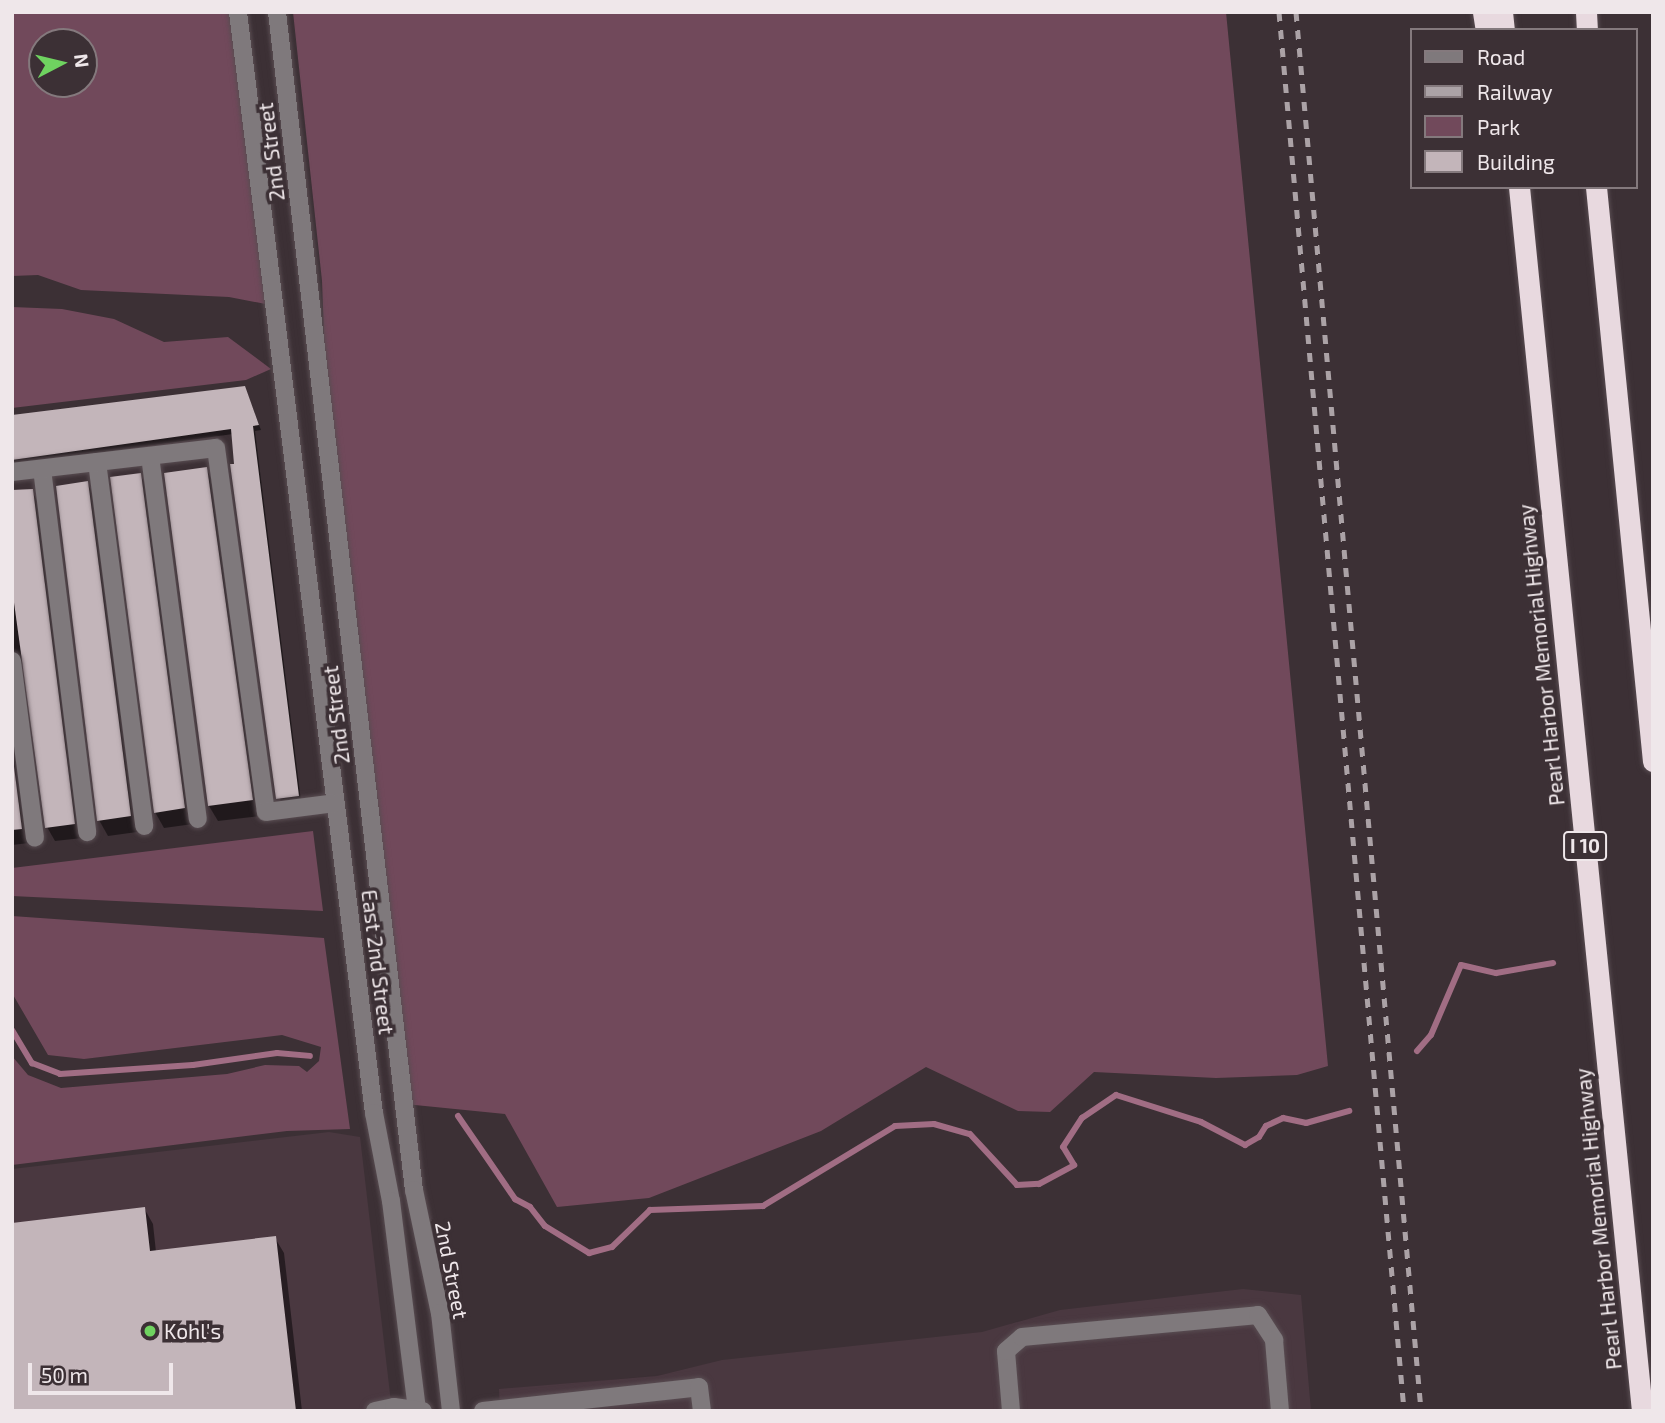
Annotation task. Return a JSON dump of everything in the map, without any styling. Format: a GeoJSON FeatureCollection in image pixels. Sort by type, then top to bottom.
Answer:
{"type":"FeatureCollection","features":[{"type":"Feature","properties":{"kind":"highway"},"geometry":{"type":"LineString","coordinates":[[1513,189],[1528,281]]}},
{"type":"Feature","properties":{"kind":"highway","name":"Pearl Harbor Memorial Highway"},"geometry":{"type":"LineString","coordinates":[[1519,189],[1642,1411]]}},
{"type":"Feature","properties":{"kind":"highway"},"geometry":{"type":"LineString","coordinates":[[1596,189],[1653,761]]}},
{"type":"Feature","properties":{"kind":"street","name":"2nd Street"},"geometry":{"type":"LineString","coordinates":[[238,12],[331,772]]}},
{"type":"Feature","properties":{"kind":"street","name":"2nd Street"},"geometry":{"type":"LineString","coordinates":[[277,12],[411,1166],[425,1260],[440,1313],[451,1411]]}},
{"type":"Feature","properties":{"kind":"street"},"geometry":{"type":"LineString","coordinates":[[12,472],[216,448],[267,811],[335,803]]}},
{"type":"Feature","properties":{"kind":"street"},"geometry":{"type":"LineString","coordinates":[[150,456],[198,819]]}},
{"type":"Feature","properties":{"kind":"street"},"geometry":{"type":"LineString","coordinates":[[97,462],[144,826]]}},
{"type":"Feature","properties":{"kind":"street"},"geometry":{"type":"LineString","coordinates":[[42,469],[87,832]]}},
{"type":"Feature","properties":{"kind":"street"},"geometry":{"type":"LineString","coordinates":[[12,661],[35,838]]}},
{"type":"Feature","properties":{"kind":"street","name":"East 2nd Street"},"geometry":{"type":"LineString","coordinates":[[331,772],[417,1410]]}},
{"type":"Feature","properties":{"kind":"street"},"geometry":{"type":"LineString","coordinates":[[1011,1411],[1006,1351],[1022,1337],[1258,1315],[1274,1340],[1280,1411]]}},
{"type":"Feature","properties":{"kind":"street"},"geometry":{"type":"LineString","coordinates":[[483,1411],[699,1387],[702,1411]]}},
{"type":"Feature","properties":{"kind":"street"},"geometry":{"type":"LineString","coordinates":[[375,1411],[423,1411]]}},
{"type":"Feature","properties":{"kind":"shaded area"},"geometry":{"type":"Polygon","coordinates":[[[329,1132],[360,1137],[392,1411],[12,1411],[12,1169],[329,1132]]]}},
{"type":"Feature","properties":{"kind":"shaded area"},"geometry":{"type":"Polygon","coordinates":[[[1243,1289],[1301,1295],[1311,1411],[500,1411],[499,1389],[657,1376],[722,1360],[982,1332],[1060,1310],[1243,1289]]]}},
{"type":"Feature","properties":{"kind":"green space"},"geometry":{"type":"Polygon","coordinates":[[[12,12],[246,12],[271,305],[229,297],[81,290],[38,275],[12,276],[12,12]]]}},
{"type":"Feature","properties":{"kind":"green space"},"geometry":{"type":"Polygon","coordinates":[[[293,12],[1226,12],[1328,1066],[1297,1075],[1216,1078],[1094,1072],[1050,1112],[1018,1111],[926,1067],[821,1131],[649,1198],[557,1207],[505,1114],[405,1104],[327,417],[322,281],[293,12]]]}},
{"type":"Feature","properties":{"kind":"green space"},"geometry":{"type":"Polygon","coordinates":[[[12,307],[62,309],[114,319],[164,342],[228,337],[271,369],[246,380],[12,408],[12,307]]]}},
{"type":"Feature","properties":{"kind":"green space"},"geometry":{"type":"Polygon","coordinates":[[[313,831],[323,911],[12,896],[12,868],[313,831]]]}},
{"type":"Feature","properties":{"kind":"green space"},"geometry":{"type":"Polygon","coordinates":[[[12,916],[324,938],[350,1129],[287,1131],[12,1165],[12,1056],[28,1075],[61,1088],[227,1074],[265,1065],[299,1066],[307,1072],[319,1061],[321,1047],[282,1035],[84,1059],[48,1055],[12,993],[12,916]]]}},
{"type":"Feature","properties":{"kind":"building"},"geometry":{"type":"Polygon","coordinates":[[[245,386],[259,425],[253,426],[299,796],[276,799],[230,464],[234,464],[231,429],[12,460],[12,415],[245,386]]]}},
{"type":"Feature","properties":{"kind":"building"},"geometry":{"type":"Polygon","coordinates":[[[207,467],[253,800],[208,806],[164,473],[207,467]]]}},
{"type":"Feature","properties":{"kind":"building"},"geometry":{"type":"Polygon","coordinates":[[[141,473],[185,808],[154,813],[110,477],[141,473]]]}},
{"type":"Feature","properties":{"kind":"building"},"geometry":{"type":"Polygon","coordinates":[[[88,481],[131,816],[97,821],[56,486],[88,481]]]}},
{"type":"Feature","properties":{"kind":"building"},"geometry":{"type":"Polygon","coordinates":[[[33,489],[75,824],[45,828],[12,588],[12,490],[33,489]]]}},
{"type":"Feature","properties":{"kind":"building"},"geometry":{"type":"Polygon","coordinates":[[[12,751],[22,829],[12,830],[12,751]]]}},
{"type":"Feature","properties":{"kind":"building","name":"Kohl's"},"geometry":{"type":"Polygon","coordinates":[[[145,1207],[150,1251],[276,1236],[296,1411],[12,1411],[12,1223],[145,1207]]]}},
{"type":"Feature","properties":{"kind":"waterway"},"geometry":{"type":"LineString","coordinates":[[1417,1051],[1431,1035],[1461,965],[1496,973],[1553,963]]}},
{"type":"Feature","properties":{"kind":"waterway"},"geometry":{"type":"LineString","coordinates":[[12,1030],[32,1063],[60,1074],[193,1065],[277,1053],[310,1056]]}},
{"type":"Feature","properties":{"kind":"waterway"},"geometry":{"type":"LineString","coordinates":[[458,1116],[515,1199],[530,1207],[545,1226],[589,1253],[612,1247],[650,1210],[763,1206],[895,1126],[934,1124],[970,1134],[1017,1185],[1039,1184],[1074,1165],[1063,1147],[1082,1118],[1116,1095],[1201,1122],[1245,1145],[1259,1137],[1266,1126],[1283,1118],[1306,1123],[1349,1111]]}},
{"type":"Feature","properties":{"kind":"railway"},"geometry":{"type":"LineString","coordinates":[[1279,12],[1404,1411]]}},
{"type":"Feature","properties":{"kind":"railway"},"geometry":{"type":"LineString","coordinates":[[1296,12],[1421,1411]]}},
{"type":"Feature","properties":{"kind":"place","name":"Kohl's"},"geometry":{"type":"Point","coordinates":[150,1331]}}]}
